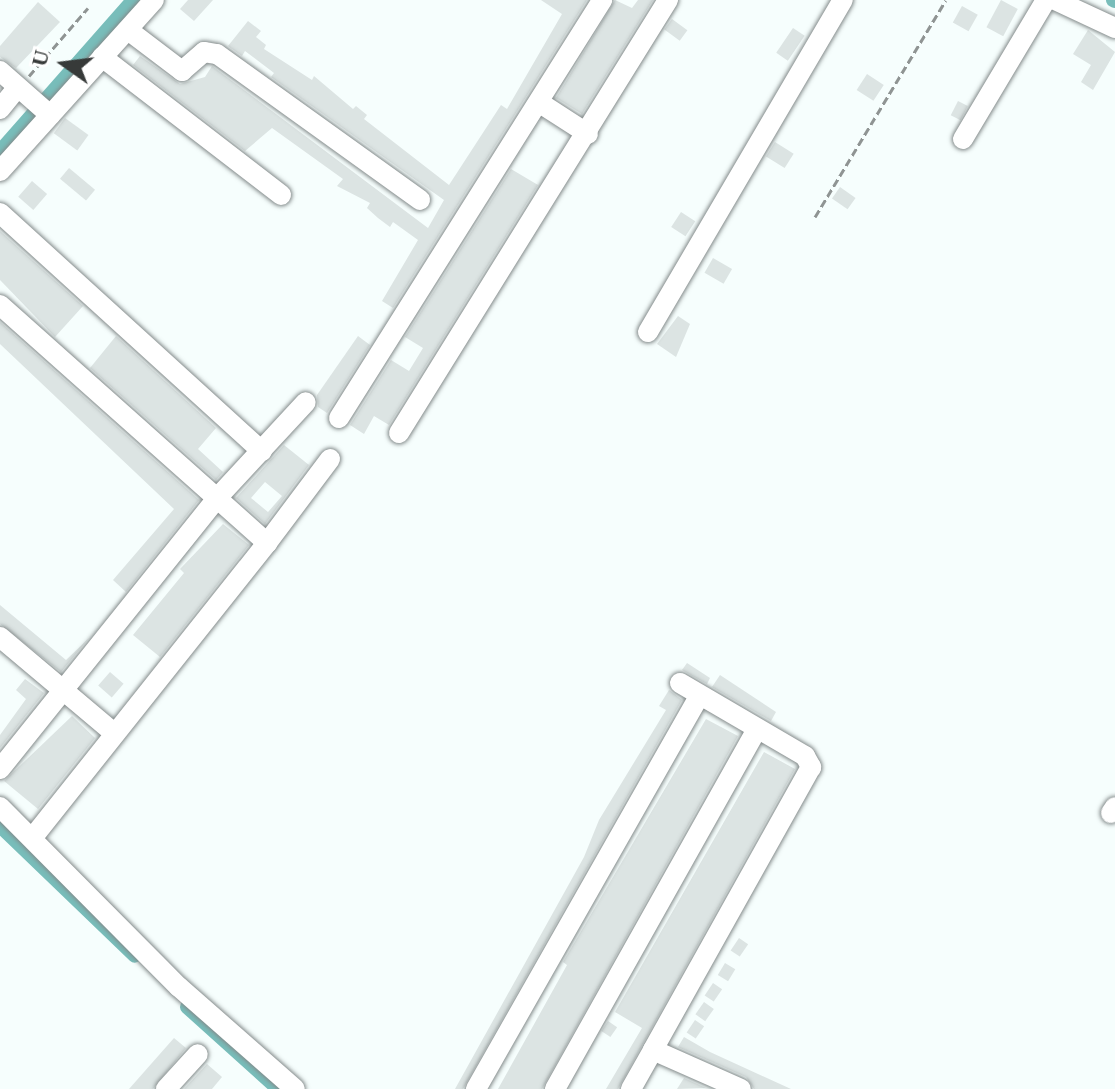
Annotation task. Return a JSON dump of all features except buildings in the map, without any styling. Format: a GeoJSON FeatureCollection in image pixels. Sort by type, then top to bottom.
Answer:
{"type":"FeatureCollection","features":[{"type":"Feature","properties":{"kind":"street"},"geometry":{"type":"LineString","coordinates":[[339,418],[602,0]]}},
{"type":"Feature","properties":{"kind":"street"},"geometry":{"type":"LineString","coordinates":[[399,433],[588,134],[668,0]]}},
{"type":"Feature","properties":{"kind":"street"},"geometry":{"type":"LineString","coordinates":[[648,332],[843,0]]}},
{"type":"Feature","properties":{"kind":"street"},"geometry":{"type":"LineString","coordinates":[[963,139],[1057,1],[1115,28]]}},
{"type":"Feature","properties":{"kind":"street"},"geometry":{"type":"LineString","coordinates":[[0,171],[47,112],[128,30],[148,2]]}},
{"type":"Feature","properties":{"kind":"street"},"geometry":{"type":"LineString","coordinates":[[128,30],[182,71],[204,52],[217,54],[420,200]]}},
{"type":"Feature","properties":{"kind":"street"},"geometry":{"type":"LineString","coordinates":[[102,57],[281,195]]}},
{"type":"Feature","properties":{"kind":"street"},"geometry":{"type":"LineString","coordinates":[[0,71],[47,112]]}},
{"type":"Feature","properties":{"kind":"street"},"geometry":{"type":"LineString","coordinates":[[0,109],[23,91]]}},
{"type":"Feature","properties":{"kind":"street"},"geometry":{"type":"LineString","coordinates":[[540,103],[588,134]]}},
{"type":"Feature","properties":{"kind":"street"},"geometry":{"type":"LineString","coordinates":[[0,213],[262,451]]}},
{"type":"Feature","properties":{"kind":"street"},"geometry":{"type":"LineString","coordinates":[[0,305],[267,543]]}},
{"type":"Feature","properties":{"kind":"street"},"geometry":{"type":"LineString","coordinates":[[0,769],[65,692],[218,497],[306,402]]}},
{"type":"Feature","properties":{"kind":"street"},"geometry":{"type":"LineString","coordinates":[[32,838],[330,459]]}},
{"type":"Feature","properties":{"kind":"street"},"geometry":{"type":"LineString","coordinates":[[0,637],[115,734]]}},
{"type":"Feature","properties":{"kind":"street"},"geometry":{"type":"LineString","coordinates":[[631,1089],[811,771],[805,756],[680,683]]}},
{"type":"Feature","properties":{"kind":"street"},"geometry":{"type":"LineString","coordinates":[[476,1089],[700,695]]}},
{"type":"Feature","properties":{"kind":"street"},"geometry":{"type":"LineString","coordinates":[[555,1089],[757,729]]}},
{"type":"Feature","properties":{"kind":"street"},"geometry":{"type":"LineString","coordinates":[[0,807],[179,987],[295,1089]]}},
{"type":"Feature","properties":{"kind":"street"},"geometry":{"type":"LineString","coordinates":[[653,1050],[712,1083],[741,1089]]}},
{"type":"Feature","properties":{"kind":"street"},"geometry":{"type":"LineString","coordinates":[[166,1089],[198,1054]]}},
{"type":"Feature","properties":{"kind":"path"},"geometry":{"type":"LineString","coordinates":[[815,217],[946,0]]}},
{"type":"Feature","properties":{"kind":"path"},"geometry":{"type":"LineString","coordinates":[[23,91],[88,8]]}},
{"type":"Feature","properties":{"kind":"waterway"},"geometry":{"type":"LineString","coordinates":[[0,151],[133,0]]}},
{"type":"Feature","properties":{"kind":"waterway"},"geometry":{"type":"LineString","coordinates":[[0,826],[135,956]]}},
{"type":"Feature","properties":{"kind":"waterway"},"geometry":{"type":"LineString","coordinates":[[187,1007],[278,1089]]}}]}
